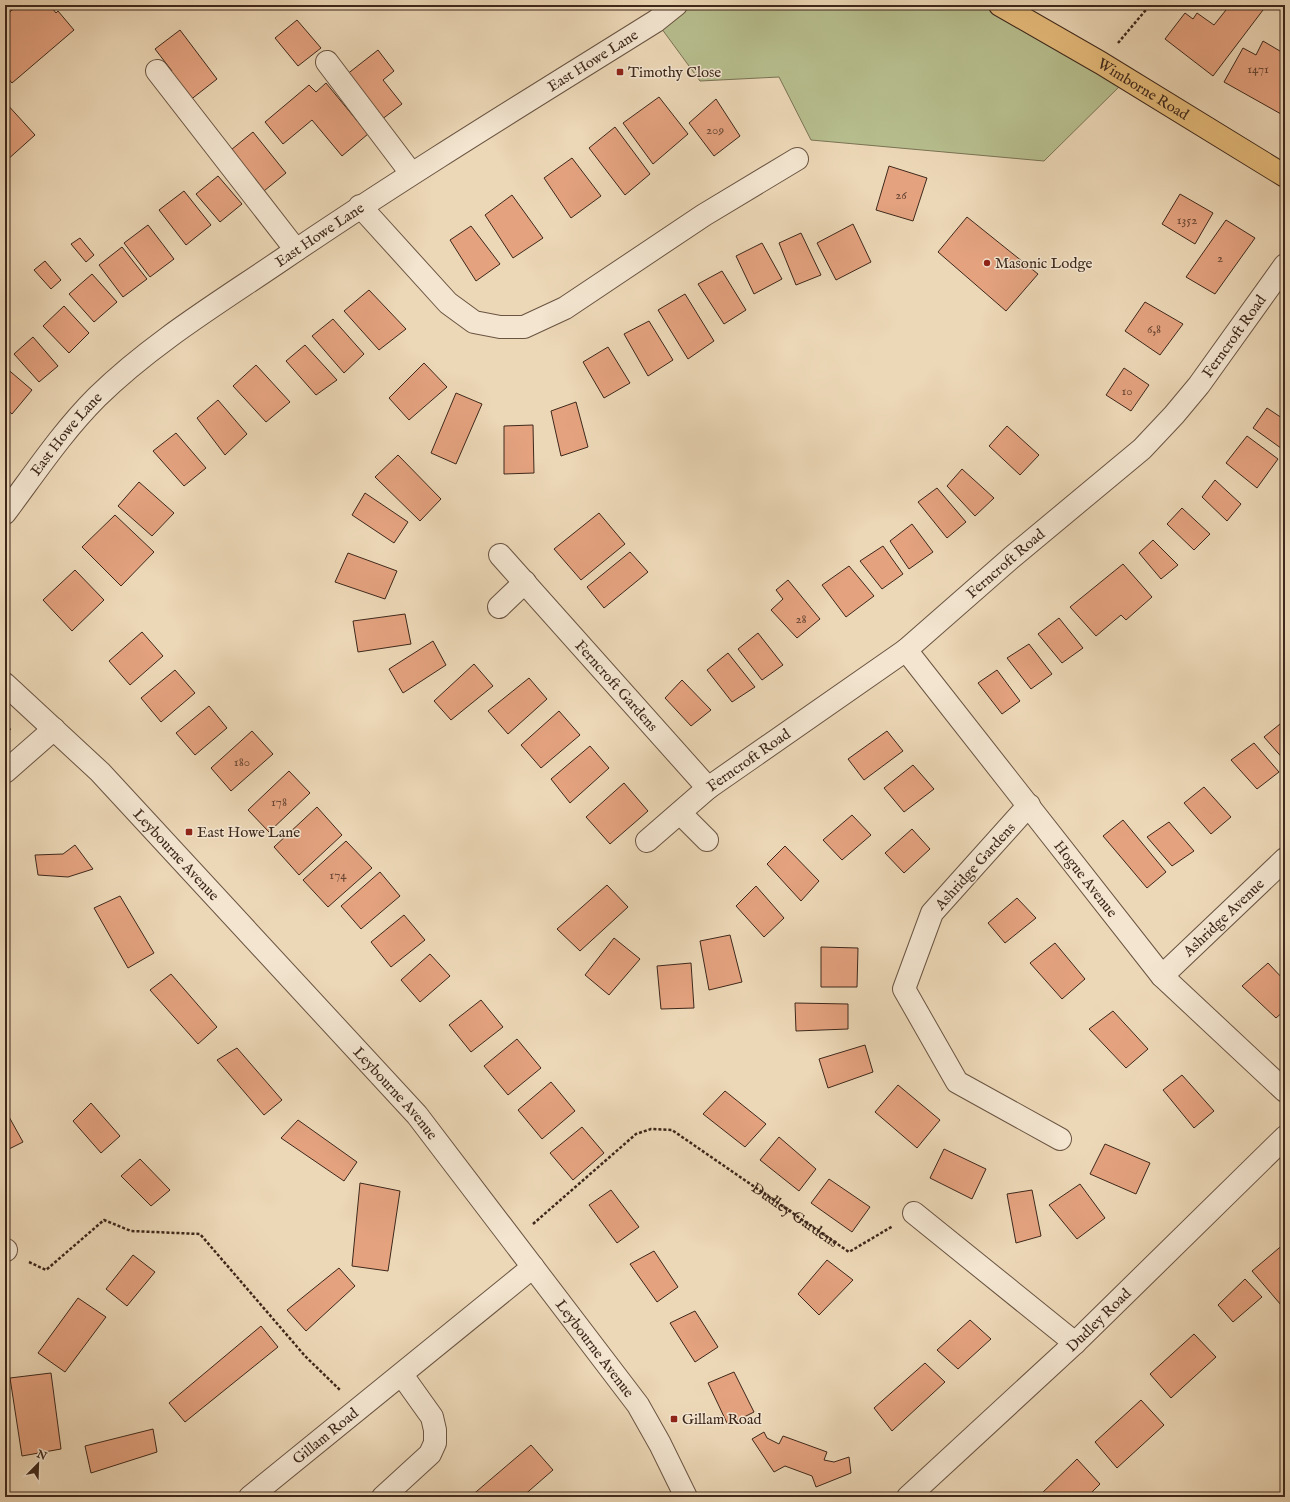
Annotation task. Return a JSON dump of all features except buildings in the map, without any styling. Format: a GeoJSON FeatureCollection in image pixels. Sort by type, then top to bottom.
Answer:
{"type":"FeatureCollection","features":[{"type":"Feature","properties":{"kind":"main road","name":"Wimborne Road"},"geometry":{"type":"LineString","coordinates":[[1000,5],[1101,63],[1285,176]]}},
{"type":"Feature","properties":{"kind":"street","name":"East Howe Lane"},"geometry":{"type":"LineString","coordinates":[[5,513],[62,436],[103,392],[132,366],[168,338],[360,206],[656,21],[676,5]]}},
{"type":"Feature","properties":{"kind":"street"},"geometry":{"type":"LineString","coordinates":[[327,62],[411,173]]}},
{"type":"Feature","properties":{"kind":"street"},"geometry":{"type":"LineString","coordinates":[[157,71],[296,250]]}},
{"type":"Feature","properties":{"kind":"street"},"geometry":{"type":"LineString","coordinates":[[360,206],[448,303],[474,322],[500,327],[524,327],[565,308],[691,223],[797,159]]}},
{"type":"Feature","properties":{"kind":"street","name":"Ferncroft Road"},"geometry":{"type":"LineString","coordinates":[[647,841],[708,788],[906,650],[1011,558],[1142,449],[1174,415],[1199,385],[1285,265]]}},
{"type":"Feature","properties":{"kind":"street","name":"Ferncroft Gardens"},"geometry":{"type":"LineString","coordinates":[[500,555],[708,788]]}},
{"type":"Feature","properties":{"kind":"street"},"geometry":{"type":"LineString","coordinates":[[499,607],[525,582]]}},
{"type":"Feature","properties":{"kind":"street","name":"Hogue Avenue"},"geometry":{"type":"LineString","coordinates":[[906,650],[1162,976],[1285,1091]]}},
{"type":"Feature","properties":{"kind":"street"},"geometry":{"type":"LineString","coordinates":[[5,684],[54,729],[5,772]]}},
{"type":"Feature","properties":{"kind":"street","name":"Leybourne Avenue"},"geometry":{"type":"LineString","coordinates":[[54,729],[100,772],[417,1115],[638,1405],[660,1444],[686,1497]]}},
{"type":"Feature","properties":{"kind":"street","name":"Ashridge Gardens"},"geometry":{"type":"LineString","coordinates":[[1029,805],[932,913],[904,989],[957,1082],[1060,1139]]}},
{"type":"Feature","properties":{"kind":"street"},"geometry":{"type":"LineString","coordinates":[[680,813],[707,840]]}},
{"type":"Feature","properties":{"kind":"street","name":"Ashridge Avenue"},"geometry":{"type":"LineString","coordinates":[[1162,976],[1285,859]]}},
{"type":"Feature","properties":{"kind":"street","name":"Dudley Road"},"geometry":{"type":"LineString","coordinates":[[908,1497],[1075,1343],[1285,1137]]}},
{"type":"Feature","properties":{"kind":"street"},"geometry":{"type":"LineString","coordinates":[[914,1214],[1075,1343]]}},
{"type":"Feature","properties":{"kind":"street","name":"Gillam Road"},"geometry":{"type":"LineString","coordinates":[[250,1497],[534,1267]]}},
{"type":"Feature","properties":{"kind":"street"},"geometry":{"type":"LineString","coordinates":[[383,1497],[430,1454],[435,1443],[435,1430],[432,1417],[402,1375]]}},
{"type":"Feature","properties":{"kind":"path"},"geometry":{"type":"LineString","coordinates":[[1101,63],[1150,5]]}},
{"type":"Feature","properties":{"kind":"path","name":"Dudley Gardens"},"geometry":{"type":"LineString","coordinates":[[513,1242],[636,1134],[651,1129],[672,1130],[849,1252],[914,1214]]}},
{"type":"Feature","properties":{"kind":"path"},"geometry":{"type":"LineString","coordinates":[[5,1250],[46,1270],[104,1220],[131,1231],[200,1234],[306,1356],[359,1409]]}},
{"type":"Feature","properties":{"kind":"green space"},"geometry":{"type":"Polygon","coordinates":[[[676,5],[1000,5],[1127,79],[1044,161],[811,140],[779,77],[700,81],[656,21],[676,5]]]}},
{"type":"Feature","properties":{"kind":"place","name":"Timothy Close"},"geometry":{"type":"Point","coordinates":[620,72]}},
{"type":"Feature","properties":{"kind":"place","name":"Masonic Lodge"},"geometry":{"type":"Point","coordinates":[987,263]}},
{"type":"Feature","properties":{"kind":"place","name":"East Howe Lane"},"geometry":{"type":"Point","coordinates":[189,832]}},
{"type":"Feature","properties":{"kind":"place","name":"Gillam Road"},"geometry":{"type":"Point","coordinates":[674,1419]}}]}
